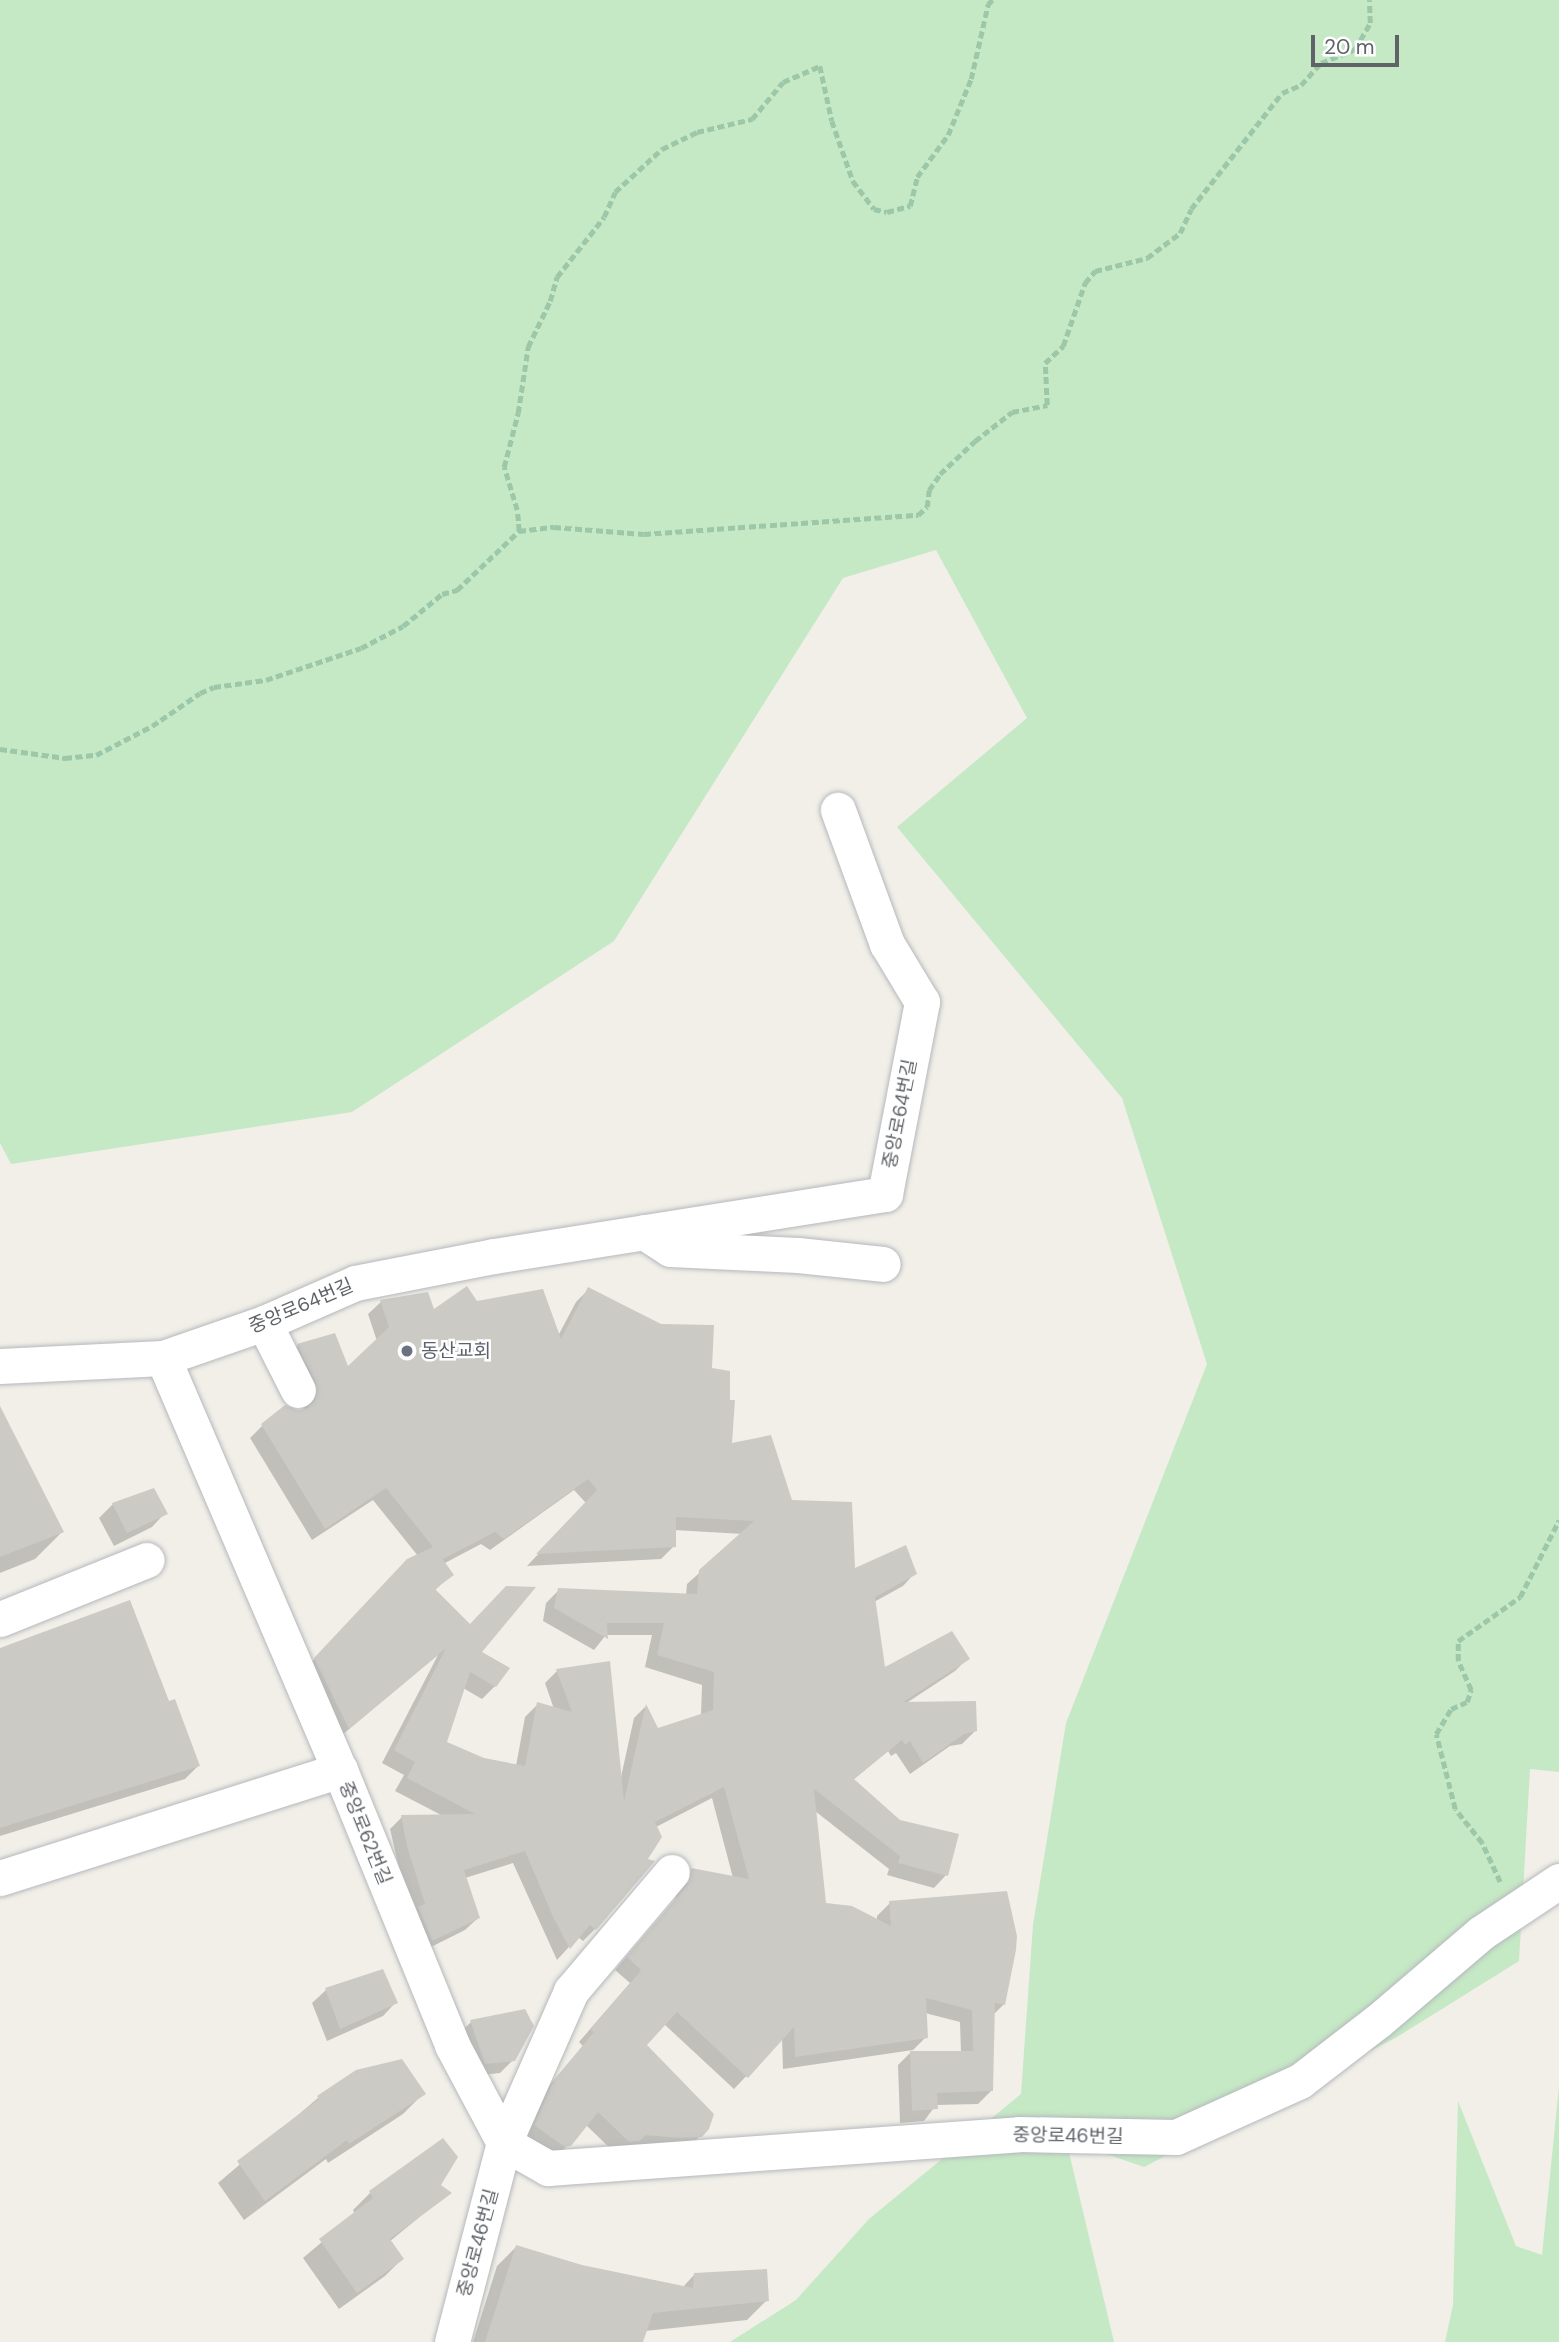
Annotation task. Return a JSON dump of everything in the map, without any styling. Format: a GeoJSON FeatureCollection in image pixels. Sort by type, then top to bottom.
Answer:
{"type":"FeatureCollection","features":[{"type":"Feature","properties":{"kind":"street","name":"중앙로64번길"},"geometry":{"type":"LineString","coordinates":[[0,1366],[163,1358],[264,1323],[355,1283],[644,1231],[885,1194],[922,1002],[887,944],[838,810]]}},
{"type":"Feature","properties":{"kind":"street"},"geometry":{"type":"LineString","coordinates":[[644,1231],[670,1249],[798,1255],[883,1264]]}},
{"type":"Feature","properties":{"kind":"street"},"geometry":{"type":"LineString","coordinates":[[264,1323],[298,1390]]}},
{"type":"Feature","properties":{"kind":"street"},"geometry":{"type":"LineString","coordinates":[[163,1358],[340,1770]]}},
{"type":"Feature","properties":{"kind":"street"},"geometry":{"type":"LineString","coordinates":[[0,1619],[147,1560]]}},
{"type":"Feature","properties":{"kind":"street","name":"중앙로62번길"},"geometry":{"type":"LineString","coordinates":[[0,1878],[340,1770],[452,2045],[503,2143]]}},
{"type":"Feature","properties":{"kind":"street","name":"중앙로46번길"},"geometry":{"type":"LineString","coordinates":[[452,2342],[503,2143],[571,1991],[672,1872]]}},
{"type":"Feature","properties":{"kind":"street","name":"중앙로46번길"},"geometry":{"type":"LineString","coordinates":[[503,2143],[548,2168],[1019,2134],[1176,2137],[1300,2081],[1378,2021],[1481,1933],[1559,1881]]}},
{"type":"Feature","properties":{"kind":"path"},"geometry":{"type":"LineString","coordinates":[[519,531],[517,510],[504,467],[519,413],[527,347],[550,301],[557,277],[604,217],[615,192],[662,149],[696,132],[752,119],[783,82],[820,66],[832,121],[853,181],[874,209],[887,212],[910,206],[917,177],[948,135],[971,79],[988,4],[992,0]]}},
{"type":"Feature","properties":{"kind":"path"},"geometry":{"type":"LineString","coordinates":[[0,749],[65,758],[96,755],[152,726],[200,693],[214,687],[266,680],[361,648],[403,626],[442,594],[457,590],[519,531],[554,527],[644,534],[918,515],[927,507],[929,490],[940,474],[1012,412],[1048,405],[1045,363],[1063,346],[1086,283],[1095,271],[1147,258],[1180,233],[1191,209],[1282,93],[1301,85],[1321,63],[1355,49],[1370,23],[1369,0]]}},
{"type":"Feature","properties":{"kind":"path"},"geometry":{"type":"LineString","coordinates":[[1513,1912],[1482,1843],[1454,1809],[1436,1734],[1451,1709],[1467,1702],[1471,1690],[1458,1661],[1458,1641],[1520,1597],[1559,1520]]}},
{"type":"Feature","properties":{"kind":"green space"},"geometry":{"type":"Polygon","coordinates":[[[0,0],[1559,0],[1559,1772],[1530,1769],[1519,1961],[1397,2037],[1144,2167],[1066,2140],[1114,2342],[730,2342],[796,2300],[869,2219],[1021,2094],[1033,1925],[1066,1723],[1207,1364],[1122,1098],[897,827],[1027,718],[936,550],[843,578],[614,941],[352,1112],[11,1164],[0,1143],[0,0]]]}},
{"type":"Feature","properties":{"kind":"green space"},"geometry":{"type":"Polygon","coordinates":[[[1559,2086],[1559,2342],[1445,2342],[1453,2305],[1458,2101],[1516,2246],[1542,2255],[1559,2086]]]}},
{"type":"Feature","properties":{"kind":"building"},"geometry":{"type":"Polygon","coordinates":[[[467,1286],[477,1301],[543,1289],[561,1339],[588,1287],[661,1324],[714,1325],[712,1368],[730,1371],[730,1400],[735,1400],[732,1443],[771,1435],[792,1500],[852,1502],[855,1568],[906,1545],[917,1574],[875,1597],[885,1667],[952,1631],[970,1659],[903,1702],[976,1701],[977,1731],[964,1734],[923,1763],[910,1741],[905,1745],[902,1740],[854,1779],[900,1820],[959,1834],[948,1876],[898,1863],[900,1856],[814,1789],[826,1903],[852,1906],[891,1926],[889,1901],[1007,1891],[1017,1936],[1005,2005],[995,2003],[993,2091],[937,2093],[938,2109],[912,2111],[910,2051],[973,2051],[972,2010],[926,1998],[928,2038],[795,2057],[794,2027],[748,2078],[677,2012],[647,2045],[714,2114],[709,2129],[702,2137],[646,2135],[640,2141],[629,2142],[598,2112],[571,2146],[565,2147],[534,2125],[554,2080],[594,2032],[590,2029],[640,1972],[627,1957],[687,1885],[691,1868],[749,1879],[724,1787],[655,1822],[662,1837],[648,1859],[655,1861],[596,1930],[590,1925],[570,1949],[525,1851],[464,1870],[480,1918],[432,1941],[418,1907],[425,1904],[407,1846],[401,1815],[475,1814],[407,1778],[415,1762],[394,1750],[446,1648],[349,1729],[314,1658],[407,1559],[433,1547],[386,1488],[325,1529],[261,1424],[285,1405],[298,1410],[308,1408],[315,1400],[316,1382],[297,1344],[335,1333],[348,1366],[389,1327],[380,1300],[428,1292],[434,1309],[467,1286]],[[588,1479],[504,1539],[495,1532],[443,1559],[434,1547],[454,1575],[435,1589],[470,1624],[506,1586],[536,1587],[482,1652],[510,1668],[496,1687],[470,1672],[447,1742],[484,1758],[525,1766],[537,1702],[572,1712],[556,1669],[610,1661],[624,1801],[646,1704],[658,1728],[713,1710],[714,1672],[657,1655],[664,1623],[607,1623],[608,1639],[554,1608],[558,1588],[697,1594],[699,1570],[754,1521],[676,1517],[676,1547],[536,1554],[597,1490],[588,1479]]]}},
{"type":"Feature","properties":{"kind":"building"},"geometry":{"type":"Polygon","coordinates":[[[0,1406],[64,1532],[0,1557],[0,1406]]]}},
{"type":"Feature","properties":{"kind":"building"},"geometry":{"type":"Polygon","coordinates":[[[154,1488],[168,1514],[127,1533],[112,1503],[154,1488]]]}},
{"type":"Feature","properties":{"kind":"building"},"geometry":{"type":"Polygon","coordinates":[[[130,1600],[169,1701],[175,1699],[200,1766],[0,1828],[0,1648],[130,1600]]]}},
{"type":"Feature","properties":{"kind":"building"},"geometry":{"type":"Polygon","coordinates":[[[383,1969],[398,2003],[340,2029],[325,1988],[383,1969]]]}},
{"type":"Feature","properties":{"kind":"building"},"geometry":{"type":"Polygon","coordinates":[[[525,2009],[534,2026],[515,2061],[485,2064],[470,2020],[525,2009]]]}},
{"type":"Feature","properties":{"kind":"building"},"geometry":{"type":"Polygon","coordinates":[[[402,2059],[426,2094],[349,2144],[347,2140],[265,2201],[237,2161],[319,2099],[317,2096],[356,2070],[402,2059]]]}},
{"type":"Feature","properties":{"kind":"building"},"geometry":{"type":"Polygon","coordinates":[[[443,2138],[458,2157],[441,2185],[452,2193],[390,2239],[404,2259],[357,2293],[319,2239],[373,2198],[369,2191],[443,2138]]]}},
{"type":"Feature","properties":{"kind":"building"},"geometry":{"type":"Polygon","coordinates":[[[516,2245],[582,2265],[693,2288],[694,2273],[767,2269],[769,2301],[653,2313],[643,2342],[485,2342],[516,2245]]]}},
{"type":"Feature","properties":{"kind":"place","name":"동산교회"},"geometry":{"type":"Point","coordinates":[407,1351]}}]}
